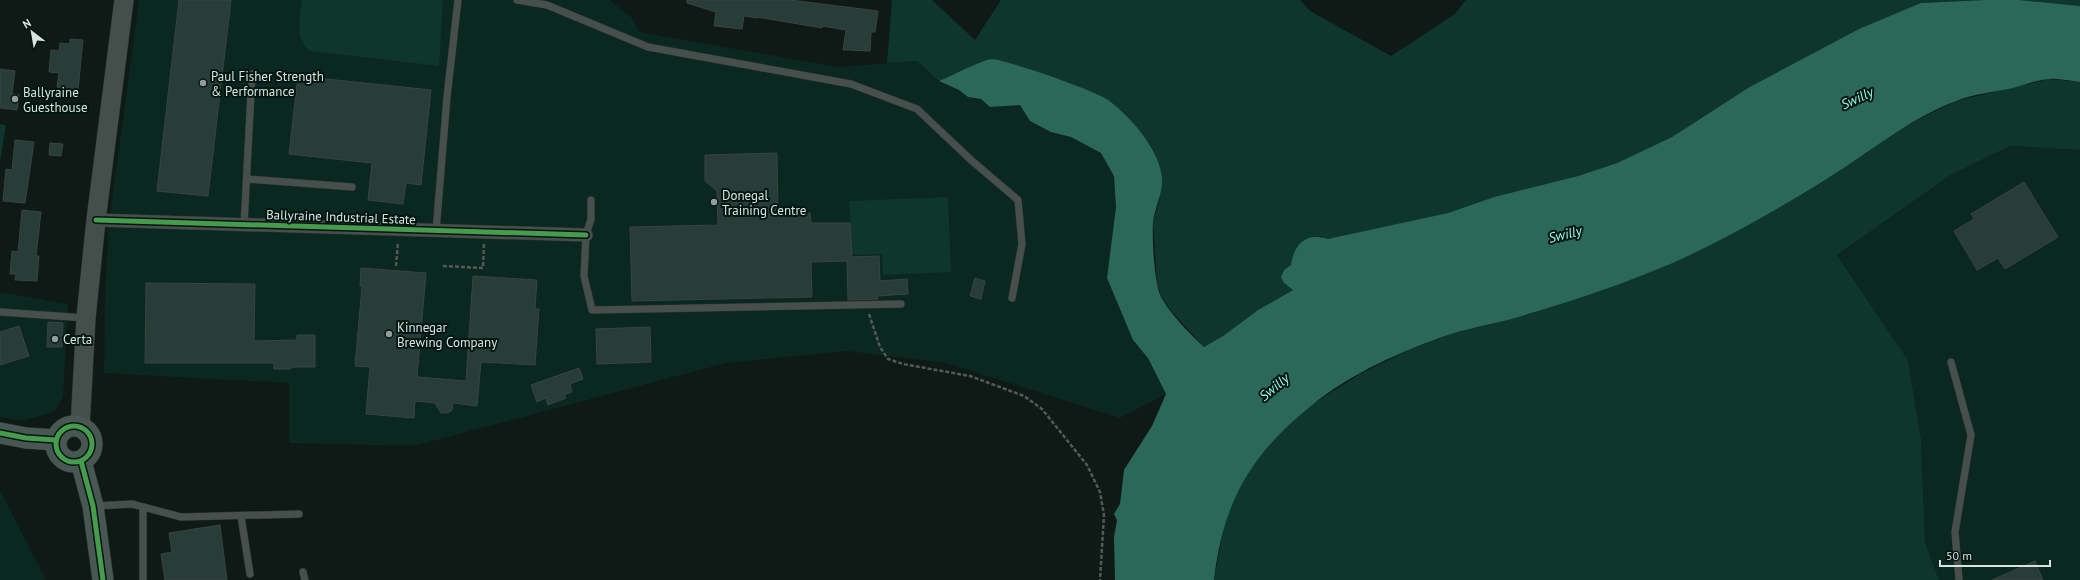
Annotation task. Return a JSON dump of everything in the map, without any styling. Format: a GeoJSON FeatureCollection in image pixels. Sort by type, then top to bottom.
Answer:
{"type":"FeatureCollection","features":[{"type":"Feature","properties":{"kind":"main road"},"geometry":{"type":"LineString","coordinates":[[80,427],[86,318],[96,220],[124,0]]}},
{"type":"Feature","properties":{"kind":"main road"},"geometry":{"type":"LineString","coordinates":[[68,427],[80,427],[89,434],[92,446],[87,457],[81,461],[70,462],[60,456],[57,452],[56,440],[62,430],[68,427]]}},
{"type":"Feature","properties":{"kind":"main road"},"geometry":{"type":"LineString","coordinates":[[0,433],[26,438],[56,440]]}},
{"type":"Feature","properties":{"kind":"main road"},"geometry":{"type":"LineString","coordinates":[[81,461],[93,506],[103,580]]}},
{"type":"Feature","properties":{"kind":"street","name":"Ballyraine Industrial Estate"},"geometry":{"type":"LineString","coordinates":[[96,220],[586,235]]}},
{"type":"Feature","properties":{"kind":"lane"},"geometry":{"type":"LineString","coordinates":[[436,231],[447,97],[458,0]]}},
{"type":"Feature","properties":{"kind":"lane"},"geometry":{"type":"LineString","coordinates":[[517,0],[548,5],[648,47],[851,84],[917,109],[971,160],[1018,200],[1022,244],[1012,298]]}},
{"type":"Feature","properties":{"kind":"lane"},"geometry":{"type":"LineString","coordinates":[[244,225],[252,74]]}},
{"type":"Feature","properties":{"kind":"lane"},"geometry":{"type":"LineString","coordinates":[[246,179],[352,188]]}},
{"type":"Feature","properties":{"kind":"lane"},"geometry":{"type":"LineString","coordinates":[[591,200],[591,219],[586,235],[584,276],[592,310],[901,304]]}},
{"type":"Feature","properties":{"kind":"lane"},"geometry":{"type":"LineString","coordinates":[[0,312],[86,318]]}},
{"type":"Feature","properties":{"kind":"lane"},"geometry":{"type":"LineString","coordinates":[[1951,362],[1971,435],[1954,532],[1959,580]]}},
{"type":"Feature","properties":{"kind":"lane"},"geometry":{"type":"LineString","coordinates":[[93,506],[132,504],[181,516],[299,514]]}},
{"type":"Feature","properties":{"kind":"lane"},"geometry":{"type":"LineString","coordinates":[[143,507],[143,580]]}},
{"type":"Feature","properties":{"kind":"lane"},"geometry":{"type":"LineString","coordinates":[[241,516],[250,574]]}},
{"type":"Feature","properties":{"kind":"lane"},"geometry":{"type":"LineString","coordinates":[[303,572],[305,580]]}},
{"type":"Feature","properties":{"kind":"path"},"geometry":{"type":"LineString","coordinates":[[396,266],[399,239]]}},
{"type":"Feature","properties":{"kind":"path"},"geometry":{"type":"LineString","coordinates":[[443,266],[483,268],[484,241]]}},
{"type":"Feature","properties":{"kind":"path"},"geometry":{"type":"LineString","coordinates":[[866,304],[873,332],[888,359],[903,364],[970,376],[1024,396],[1042,409],[1088,465],[1100,492],[1104,515],[1100,580]]}},
{"type":"Feature","properties":{"kind":"shaded area"},"geometry":{"type":"Polygon","coordinates":[[[139,0],[609,0],[631,17],[640,32],[838,67],[917,61],[939,81],[959,90],[968,97],[981,99],[990,107],[1020,105],[1051,132],[1071,137],[1101,153],[1114,176],[1116,207],[1107,278],[1133,340],[1148,358],[1166,394],[1120,418],[946,363],[847,351],[726,363],[414,446],[289,443],[289,383],[104,373],[105,292],[109,222],[139,0]]]}},
{"type":"Feature","properties":{"kind":"shaded area"},"geometry":{"type":"Polygon","coordinates":[[[302,0],[443,0],[439,66],[310,51],[302,40],[299,28],[302,0]]]}},
{"type":"Feature","properties":{"kind":"shaded area"},"geometry":{"type":"Polygon","coordinates":[[[892,0],[932,0],[975,40],[1001,0],[1300,0],[1310,11],[1391,56],[1455,14],[1466,0],[1985,0],[1921,3],[1748,88],[1672,137],[1617,163],[1578,176],[1494,197],[1448,213],[1341,237],[1328,239],[1319,236],[1291,265],[1284,270],[1284,283],[1293,290],[1258,310],[1223,336],[1204,347],[1172,312],[1161,296],[1157,283],[1153,221],[1159,201],[1162,177],[1046,75],[991,59],[939,81],[917,61],[887,63],[892,0]]]}},
{"type":"Feature","properties":{"kind":"shaded area"},"geometry":{"type":"Polygon","coordinates":[[[2019,0],[2080,0],[2080,6],[2019,0]]]}},
{"type":"Feature","properties":{"kind":"shaded area"},"geometry":{"type":"Polygon","coordinates":[[[2049,79],[2080,82],[2080,150],[2010,146],[1949,176],[1837,255],[1908,360],[1921,439],[1925,542],[1939,580],[1214,580],[1225,520],[1235,495],[1250,468],[1265,448],[1297,417],[1313,404],[1360,374],[1409,350],[1451,334],[1529,314],[1605,289],[1828,178],[1905,126],[1956,101],[2049,79]]]}},
{"type":"Feature","properties":{"kind":"shaded area"},"geometry":{"type":"Polygon","coordinates":[[[0,124],[6,125],[0,162],[0,124]]]}},
{"type":"Feature","properties":{"kind":"shaded area"},"geometry":{"type":"Polygon","coordinates":[[[2010,146],[2080,150],[2080,580],[1939,580],[1925,542],[1921,439],[1908,360],[1837,255],[1949,176],[2010,146]]]}},
{"type":"Feature","properties":{"kind":"shaded area"},"geometry":{"type":"Polygon","coordinates":[[[948,197],[951,272],[883,275],[882,254],[852,255],[849,201],[948,197]]]}},
{"type":"Feature","properties":{"kind":"shaded area"},"geometry":{"type":"Polygon","coordinates":[[[0,292],[68,304],[63,397],[54,412],[21,421],[0,417],[0,292]]]}},
{"type":"Feature","properties":{"kind":"shaded area"},"geometry":{"type":"Polygon","coordinates":[[[0,490],[46,580],[0,580],[0,490]]]}},
{"type":"Feature","properties":{"kind":"water","name":"Swilly"},"geometry":{"type":"Polygon","coordinates":[[[2019,0],[2080,6],[2080,82],[2056,79],[2035,81],[2013,88],[1984,93],[1938,108],[1889,137],[1804,193],[1738,231],[1671,264],[1558,305],[1433,340],[1396,355],[1360,373],[1326,394],[1311,406],[1271,443],[1256,462],[1243,482],[1224,527],[1218,552],[1214,580],[1115,580],[1114,537],[1117,520],[1114,514],[1120,504],[1124,470],[1152,426],[1166,394],[1148,358],[1133,340],[1107,278],[1116,207],[1114,176],[1101,153],[1071,137],[1051,132],[1030,121],[1020,105],[990,107],[981,99],[968,97],[959,90],[939,81],[974,65],[992,59],[1032,70],[1087,90],[1108,100],[1134,124],[1150,145],[1156,156],[1162,178],[1160,195],[1153,222],[1154,260],[1161,297],[1186,330],[1204,347],[1223,336],[1258,310],[1293,290],[1284,283],[1281,277],[1284,270],[1291,265],[1298,246],[1307,239],[1320,237],[1328,239],[1448,213],[1494,197],[1578,176],[1617,163],[1672,137],[1748,88],[1859,29],[1921,3],[2019,0]]]}},
{"type":"Feature","properties":{"kind":"building"},"geometry":{"type":"Polygon","coordinates":[[[179,0],[231,0],[208,196],[157,191],[179,0]]]}},
{"type":"Feature","properties":{"kind":"building"},"geometry":{"type":"Polygon","coordinates":[[[687,0],[790,0],[878,11],[875,32],[871,32],[870,51],[843,50],[846,30],[822,26],[822,28],[744,16],[742,29],[714,26],[716,12],[687,3],[687,0]]]}},
{"type":"Feature","properties":{"kind":"building"},"geometry":{"type":"Polygon","coordinates":[[[70,39],[83,40],[78,90],[57,87],[59,73],[49,72],[51,50],[59,51],[60,43],[70,44],[70,39]]]}},
{"type":"Feature","properties":{"kind":"building"},"geometry":{"type":"Polygon","coordinates":[[[0,69],[15,71],[12,94],[19,95],[17,110],[0,108],[0,69]]]}},
{"type":"Feature","properties":{"kind":"building"},"geometry":{"type":"Polygon","coordinates":[[[298,76],[431,90],[421,185],[406,183],[403,204],[368,200],[372,163],[289,154],[298,76]]]}},
{"type":"Feature","properties":{"kind":"building"},"geometry":{"type":"Polygon","coordinates":[[[15,140],[34,142],[25,203],[3,201],[6,169],[12,170],[15,140]]]}},
{"type":"Feature","properties":{"kind":"building"},"geometry":{"type":"Polygon","coordinates":[[[50,143],[63,144],[61,156],[49,155],[50,143]]]}},
{"type":"Feature","properties":{"kind":"building"},"geometry":{"type":"Polygon","coordinates":[[[777,153],[778,214],[810,213],[811,223],[850,223],[852,257],[879,256],[880,281],[907,279],[908,294],[877,296],[878,299],[848,300],[847,261],[811,262],[812,297],[632,301],[630,227],[718,225],[717,191],[705,181],[705,155],[777,153]]]}},
{"type":"Feature","properties":{"kind":"building"},"geometry":{"type":"Polygon","coordinates":[[[2024,182],[2058,237],[2005,269],[1998,258],[1977,270],[1954,231],[1974,219],[1971,214],[2024,182]]]}},
{"type":"Feature","properties":{"kind":"building"},"geometry":{"type":"Polygon","coordinates":[[[22,210],[41,212],[36,256],[39,256],[37,281],[15,280],[16,274],[10,274],[12,251],[18,252],[22,210]]]}},
{"type":"Feature","properties":{"kind":"building"},"geometry":{"type":"Polygon","coordinates":[[[361,268],[426,273],[417,377],[466,381],[473,276],[537,280],[535,309],[539,309],[535,365],[481,362],[477,406],[453,403],[452,410],[448,413],[441,413],[435,403],[415,401],[414,418],[366,414],[370,367],[355,366],[362,286],[360,286],[361,268]]]}},
{"type":"Feature","properties":{"kind":"building"},"geometry":{"type":"Polygon","coordinates":[[[975,278],[985,281],[981,299],[970,296],[975,278]]]}},
{"type":"Feature","properties":{"kind":"building"},"geometry":{"type":"Polygon","coordinates":[[[146,283],[255,284],[254,341],[297,340],[297,335],[315,335],[315,367],[274,369],[274,363],[145,363],[146,283]]]}},
{"type":"Feature","properties":{"kind":"building"},"geometry":{"type":"Polygon","coordinates":[[[48,322],[63,323],[62,347],[47,347],[48,322]]]}},
{"type":"Feature","properties":{"kind":"building"},"geometry":{"type":"Polygon","coordinates":[[[19,326],[29,356],[0,365],[0,332],[19,326]]]}},
{"type":"Feature","properties":{"kind":"building"},"geometry":{"type":"Polygon","coordinates":[[[650,327],[651,362],[597,364],[596,329],[650,327]]]}},
{"type":"Feature","properties":{"kind":"building"},"geometry":{"type":"Polygon","coordinates":[[[579,368],[583,379],[570,384],[572,392],[564,395],[566,398],[548,405],[546,398],[537,402],[531,385],[579,368]]]}},
{"type":"Feature","properties":{"kind":"building"},"geometry":{"type":"Polygon","coordinates":[[[220,525],[227,580],[165,580],[161,554],[172,552],[169,533],[220,525]]]}},
{"type":"Feature","properties":{"kind":"building"},"geometry":{"type":"Polygon","coordinates":[[[2035,561],[2043,580],[1992,580],[2035,561]]]}},
{"type":"Feature","properties":{"kind":"cycle path"},"geometry":{"type":"LineString","coordinates":[[96,220],[586,235]]}},
{"type":"Feature","properties":{"kind":"cycle path"},"geometry":{"type":"LineString","coordinates":[[78,426],[87,431],[91,437],[92,444],[91,451],[87,457],[78,462],[70,462],[61,457],[57,451],[56,440],[61,431],[67,427],[78,426]]}},
{"type":"Feature","properties":{"kind":"cycle path"},"geometry":{"type":"LineString","coordinates":[[0,433],[26,438],[56,440]]}},
{"type":"Feature","properties":{"kind":"cycle path"},"geometry":{"type":"LineString","coordinates":[[81,461],[93,506],[103,580]]}},
{"type":"Feature","properties":{"kind":"place","name":"Paul Fisher Strength & Performance"},"geometry":{"type":"Point","coordinates":[203,83]}},
{"type":"Feature","properties":{"kind":"place","name":"Ballyraine Guesthouse"},"geometry":{"type":"Point","coordinates":[15,99]}},
{"type":"Feature","properties":{"kind":"place","name":"Donegal Training Centre"},"geometry":{"type":"Point","coordinates":[714,202]}},
{"type":"Feature","properties":{"kind":"place","name":"Kinnegar Brewing Company"},"geometry":{"type":"Point","coordinates":[389,334]}},
{"type":"Feature","properties":{"kind":"place","name":"Certa"},"geometry":{"type":"Point","coordinates":[55,339]}}]}
